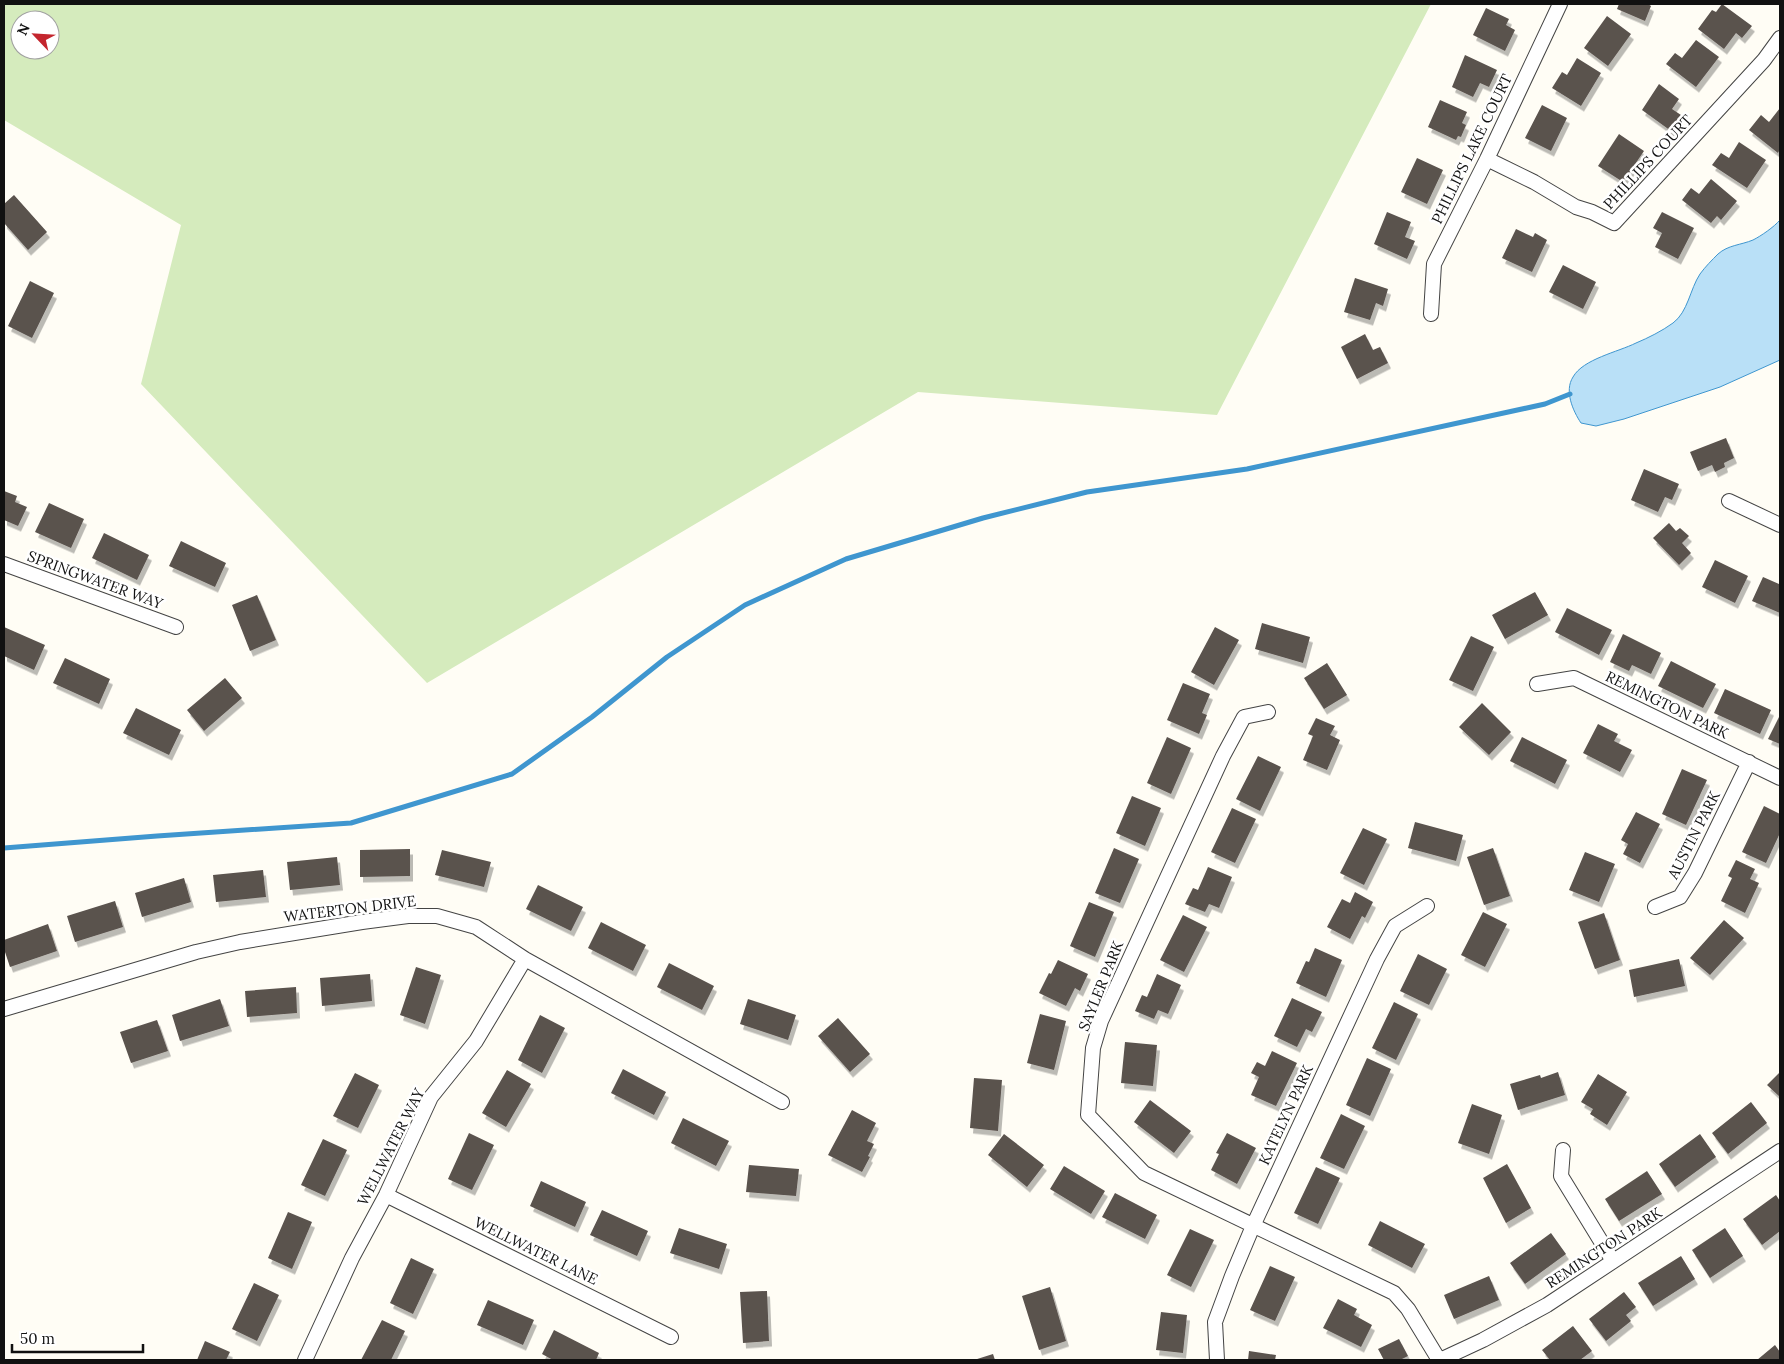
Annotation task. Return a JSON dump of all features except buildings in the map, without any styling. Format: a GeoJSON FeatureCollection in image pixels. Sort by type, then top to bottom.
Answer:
{"type":"FeatureCollection","features":[{"type":"Feature","properties":{"kind":"street","name":"PHILLIPS LAKE COURT"},"geometry":{"type":"LineString","coordinates":[[1432,314],[1434,264],[1487,160],[1560,4]]}},
{"type":"Feature","properties":{"kind":"street","name":"PHILLIPS COURT"},"geometry":{"type":"LineString","coordinates":[[1487,160],[1534,182],[1576,207],[1592,212],[1614,223],[1631,202],[1664,171],[1764,60],[1780,38]]}},
{"type":"Feature","properties":{"kind":"street"},"geometry":{"type":"LineString","coordinates":[[1729,501],[1780,525]]}},
{"type":"Feature","properties":{"kind":"street","name":"SPRINGWATER WAY"},"geometry":{"type":"LineString","coordinates":[[4,564],[176,627]]}},
{"type":"Feature","properties":{"kind":"street","name":"REMINGTON PARK"},"geometry":{"type":"LineString","coordinates":[[1537,684],[1574,678],[1780,778]]}},
{"type":"Feature","properties":{"kind":"street","name":"SAYLER PARK"},"geometry":{"type":"LineString","coordinates":[[1268,712],[1244,717],[1223,756],[1101,1021],[1093,1048],[1088,1115],[1144,1172],[1394,1293],[1408,1309],[1440,1360]]}},
{"type":"Feature","properties":{"kind":"street","name":"AUSTIN PARK"},"geometry":{"type":"LineString","coordinates":[[1655,908],[1680,897],[1695,873],[1749,762]]}},
{"type":"Feature","properties":{"kind":"street","name":"KATELYN PARK"},"geometry":{"type":"LineString","coordinates":[[1217,1360],[1215,1322],[1253,1226],[1377,960],[1395,926],[1428,906]]}},
{"type":"Feature","properties":{"kind":"street","name":"WATERTON DRIVE"},"geometry":{"type":"LineString","coordinates":[[4,1009],[214,948],[278,934],[408,916],[437,916],[476,927],[525,959],[782,1102]]}},
{"type":"Feature","properties":{"kind":"street","name":"WELLWATER WAY"},"geometry":{"type":"LineString","coordinates":[[304,1360],[352,1258],[386,1195],[431,1097],[476,1042],[525,959]]}},
{"type":"Feature","properties":{"kind":"street"},"geometry":{"type":"LineString","coordinates":[[1563,1150],[1561,1176],[1613,1261]]}},
{"type":"Feature","properties":{"kind":"street","name":"REMINGTON PARK"},"geometry":{"type":"LineString","coordinates":[[1440,1360],[1483,1340],[1547,1305],[1780,1151]]}},
{"type":"Feature","properties":{"kind":"street","name":"WELLWATER LANE"},"geometry":{"type":"LineString","coordinates":[[386,1195],[671,1337]]}},
{"type":"Feature","properties":{"kind":"green space"},"geometry":{"type":"Polygon","coordinates":[[[4,4],[1431,4],[1217,415],[918,392],[427,683],[141,384],[181,225],[4,120],[4,4]]]}},
{"type":"Feature","properties":{"kind":"water"},"geometry":{"type":"Polygon","coordinates":[[[1780,220],[1780,360],[1720,387],[1624,419],[1596,426],[1581,423],[1575,413],[1569,395],[1570,383],[1578,371],[1585,365],[1660,332],[1673,323],[1682,313],[1700,274],[1718,254],[1730,247],[1756,238],[1780,220]]]}},
{"type":"Feature","properties":{"kind":"waterway"},"geometry":{"type":"LineString","coordinates":[[4,848],[351,823],[512,774],[592,717],[667,657],[745,605],[846,559],[983,518],[1087,492],[1247,469],[1545,404],[1570,394]]}}]}
